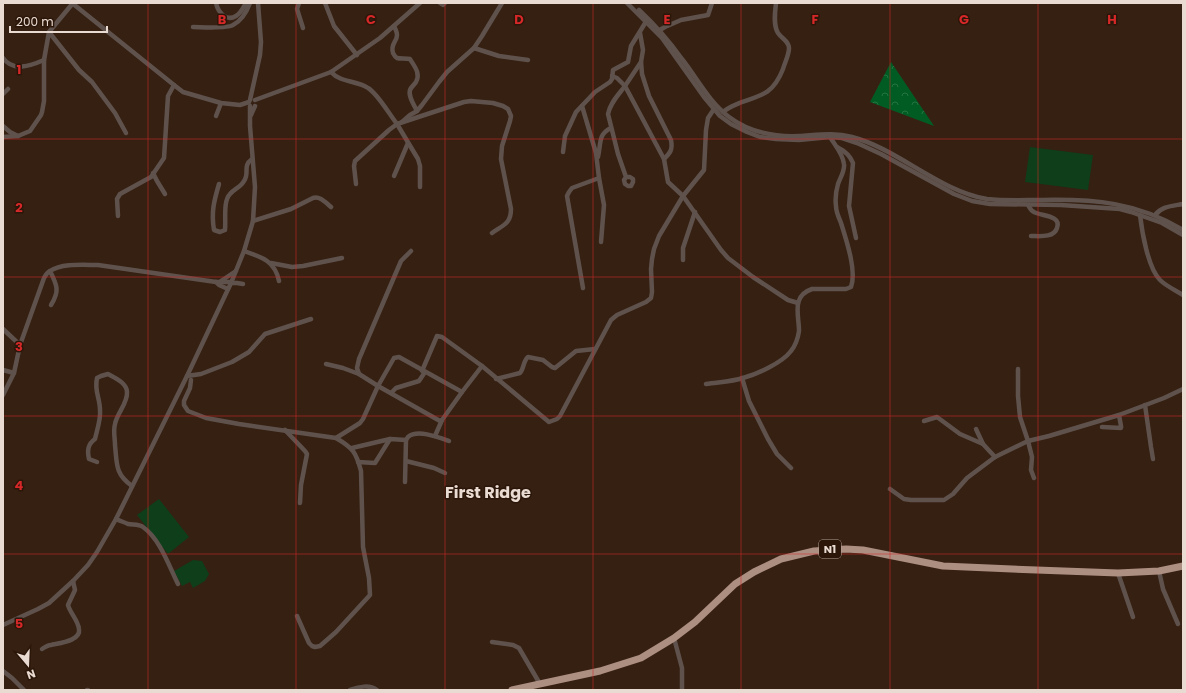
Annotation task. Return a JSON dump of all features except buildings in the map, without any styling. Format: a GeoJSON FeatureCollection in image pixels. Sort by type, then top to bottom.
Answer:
{"type":"FeatureCollection","features":[{"type":"Feature","properties":{"kind":"highway","name":"N1"},"geometry":{"type":"LineString","coordinates":[[512,690],[600,672],[629,663],[654,651],[674,638],[695,622],[735,584],[754,572],[781,559],[814,551],[841,549],[863,550],[943,566],[1118,573],[1159,571],[1183,566]]}},
{"type":"Feature","properties":{"kind":"street"},"geometry":{"type":"LineString","coordinates":[[4,136],[18,136],[30,131],[42,112],[44,60],[49,32],[72,3],[183,92],[220,103],[240,105],[252,103],[265,96],[331,72],[357,55],[420,3]]}},
{"type":"Feature","properties":{"kind":"street"},"geometry":{"type":"LineString","coordinates":[[216,3],[217,9],[221,14],[232,18],[237,16],[242,11],[246,3]]}},
{"type":"Feature","properties":{"kind":"street"},"geometry":{"type":"LineString","coordinates":[[193,27],[232,26],[238,22],[248,9],[250,3]]}},
{"type":"Feature","properties":{"kind":"street"},"geometry":{"type":"LineString","coordinates":[[3,625],[49,603],[73,581],[88,565],[97,552],[116,519],[187,376],[236,271],[253,221],[255,187],[250,126],[253,90],[261,42],[258,3]]}},
{"type":"Feature","properties":{"kind":"street"},"geometry":{"type":"LineString","coordinates":[[299,3],[297,9],[303,28]]}},
{"type":"Feature","properties":{"kind":"street"},"geometry":{"type":"LineString","coordinates":[[325,3],[334,26],[357,55]]}},
{"type":"Feature","properties":{"kind":"street"},"geometry":{"type":"LineString","coordinates":[[440,3],[443,5],[445,3]]}},
{"type":"Feature","properties":{"kind":"street"},"geometry":{"type":"LineString","coordinates":[[356,184],[354,166],[355,161],[389,130],[399,124],[410,114],[417,111],[443,77],[474,48],[502,3]]}},
{"type":"Feature","properties":{"kind":"street"},"geometry":{"type":"LineString","coordinates":[[626,3],[647,20]]}},
{"type":"Feature","properties":{"kind":"street"},"geometry":{"type":"LineString","coordinates":[[631,3],[681,58],[712,100],[723,112],[735,121],[752,130],[788,136],[843,135],[859,139],[884,150],[956,190],[974,196],[991,199],[1100,202],[1125,208],[1140,209],[1155,215],[1183,235]]}},
{"type":"Feature","properties":{"kind":"street"},"geometry":{"type":"LineString","coordinates":[[658,31],[686,19],[708,15],[712,3]]}},
{"type":"Feature","properties":{"kind":"street"},"geometry":{"type":"LineString","coordinates":[[723,112],[729,107],[766,93],[773,87],[781,73],[789,48],[788,42],[778,34],[776,28],[776,3]]}},
{"type":"Feature","properties":{"kind":"street"},"geometry":{"type":"LineString","coordinates":[[563,152],[565,136],[576,112],[595,92],[610,82],[612,79],[613,70],[628,62],[631,46],[647,20]]}},
{"type":"Feature","properties":{"kind":"street"},"geometry":{"type":"LineString","coordinates":[[394,26],[397,33],[392,46],[394,55],[396,58],[410,59],[418,71],[416,82],[410,89],[412,101],[417,111]]}},
{"type":"Feature","properties":{"kind":"street"},"geometry":{"type":"LineString","coordinates":[[658,31],[720,116],[731,124],[760,137],[788,140],[829,135],[842,138],[881,154],[954,194],[972,201],[990,204],[1125,208],[1140,215],[1162,221],[1183,230]]}},
{"type":"Feature","properties":{"kind":"street"},"geometry":{"type":"LineString","coordinates":[[49,32],[78,70],[92,82],[116,113],[126,133]]}},
{"type":"Feature","properties":{"kind":"street"},"geometry":{"type":"LineString","coordinates":[[640,33],[643,50],[641,62],[642,74],[649,96],[671,140],[671,152],[664,159]]}},
{"type":"Feature","properties":{"kind":"street"},"geometry":{"type":"LineString","coordinates":[[474,48],[499,56],[528,60]]}},
{"type":"Feature","properties":{"kind":"street"},"geometry":{"type":"LineString","coordinates":[[3,58],[8,64],[18,67],[44,60]]}},
{"type":"Feature","properties":{"kind":"street"},"geometry":{"type":"LineString","coordinates":[[626,177],[618,154],[608,111],[641,62]]}},
{"type":"Feature","properties":{"kind":"street"},"geometry":{"type":"LineString","coordinates":[[331,72],[338,78],[357,83],[368,88],[378,97],[399,124],[418,159],[420,166],[420,187]]}},
{"type":"Feature","properties":{"kind":"street"},"geometry":{"type":"LineString","coordinates":[[612,76],[617,78],[626,86],[664,159],[668,182],[683,196],[721,250],[728,258],[753,277],[788,300],[798,303]]}},
{"type":"Feature","properties":{"kind":"street"},"geometry":{"type":"LineString","coordinates":[[118,216],[117,199],[120,194],[151,177],[164,158],[168,96],[174,85]]}},
{"type":"Feature","properties":{"kind":"street"},"geometry":{"type":"LineString","coordinates":[[3,94],[8,90]]}},
{"type":"Feature","properties":{"kind":"street"},"geometry":{"type":"LineString","coordinates":[[399,124],[471,101],[493,103],[508,109],[511,116],[502,146],[501,159],[511,209],[511,216],[506,223],[492,233]]}},
{"type":"Feature","properties":{"kind":"street"},"geometry":{"type":"LineString","coordinates":[[216,116],[220,103]]}},
{"type":"Feature","properties":{"kind":"street"},"geometry":{"type":"LineString","coordinates":[[582,106],[597,159],[604,206],[601,242]]}},
{"type":"Feature","properties":{"kind":"street"},"geometry":{"type":"LineString","coordinates":[[391,393],[396,388],[419,381],[437,336],[439,336],[482,366],[549,422],[560,416],[612,320],[617,315],[646,302],[651,298],[652,259],[654,249],[659,236],[683,196],[704,170],[706,130],[708,118],[714,109]]}},
{"type":"Feature","properties":{"kind":"street"},"geometry":{"type":"LineString","coordinates":[[3,126],[18,136]]}},
{"type":"Feature","properties":{"kind":"street"},"geometry":{"type":"LineString","coordinates":[[597,159],[603,133],[611,128]]}},
{"type":"Feature","properties":{"kind":"street"},"geometry":{"type":"LineString","coordinates":[[706,384],[742,378],[762,371],[784,359],[792,351],[797,341],[799,332],[797,310],[798,303],[803,294],[812,289],[846,288],[851,286],[853,282],[852,267],[847,242],[836,207],[838,184],[845,166],[837,147],[829,135]]}},
{"type":"Feature","properties":{"kind":"street"},"geometry":{"type":"LineString","coordinates":[[394,176],[408,143]]}},
{"type":"Feature","properties":{"kind":"street"},"geometry":{"type":"LineString","coordinates":[[837,147],[846,152],[853,163],[849,206],[856,238]]}},
{"type":"Feature","properties":{"kind":"street"},"geometry":{"type":"LineString","coordinates":[[219,184],[212,211],[214,230],[220,232],[224,230],[226,220],[227,197],[244,182],[246,176],[246,165],[252,159]]}},
{"type":"Feature","properties":{"kind":"street"},"geometry":{"type":"LineString","coordinates":[[154,173],[165,194]]}},
{"type":"Feature","properties":{"kind":"street"},"geometry":{"type":"LineString","coordinates":[[583,288],[567,196],[572,188],[599,178]]}},
{"type":"Feature","properties":{"kind":"street"},"geometry":{"type":"LineString","coordinates":[[253,221],[291,209],[316,197],[320,198],[331,207]]}},
{"type":"Feature","properties":{"kind":"street"},"geometry":{"type":"LineString","coordinates":[[1155,215],[1165,208],[1183,204]]}},
{"type":"Feature","properties":{"kind":"street"},"geometry":{"type":"LineString","coordinates":[[1028,205],[1032,211],[1051,217],[1058,225],[1054,233],[1050,235],[1031,236]]}},
{"type":"Feature","properties":{"kind":"street"},"geometry":{"type":"LineString","coordinates":[[1162,221],[1165,208]]}},
{"type":"Feature","properties":{"kind":"street"},"geometry":{"type":"LineString","coordinates":[[683,260],[683,248],[695,212]]}},
{"type":"Feature","properties":{"kind":"street"},"geometry":{"type":"LineString","coordinates":[[1140,215],[1150,263],[1154,273],[1164,284],[1183,295]]}},
{"type":"Feature","properties":{"kind":"street"},"geometry":{"type":"LineString","coordinates":[[244,251],[265,259],[272,264],[278,274],[279,281]]}},
{"type":"Feature","properties":{"kind":"street"},"geometry":{"type":"LineString","coordinates":[[359,374],[357,368],[359,358],[401,261],[411,251]]}},
{"type":"Feature","properties":{"kind":"street"},"geometry":{"type":"LineString","coordinates":[[272,264],[292,267],[342,258]]}},
{"type":"Feature","properties":{"kind":"street"},"geometry":{"type":"LineString","coordinates":[[3,395],[14,373],[20,345],[44,278],[50,271],[61,266],[98,265],[219,283],[243,284]]}},
{"type":"Feature","properties":{"kind":"street"},"geometry":{"type":"LineString","coordinates":[[50,271],[57,286],[57,292],[51,305]]}},
{"type":"Feature","properties":{"kind":"street"},"geometry":{"type":"LineString","coordinates":[[219,283],[236,271]]}},
{"type":"Feature","properties":{"kind":"street"},"geometry":{"type":"LineString","coordinates":[[219,283],[228,289]]}},
{"type":"Feature","properties":{"kind":"street"},"geometry":{"type":"LineString","coordinates":[[219,283],[223,299]]}},
{"type":"Feature","properties":{"kind":"street"},"geometry":{"type":"LineString","coordinates":[[183,384],[201,374],[232,362],[249,352],[265,334],[312,319]]}},
{"type":"Feature","properties":{"kind":"street"},"geometry":{"type":"LineString","coordinates":[[3,329],[20,345]]}},
{"type":"Feature","properties":{"kind":"street"},"geometry":{"type":"LineString","coordinates":[[496,379],[520,373],[528,357],[543,360],[555,368],[576,351],[595,349]]}},
{"type":"Feature","properties":{"kind":"street"},"geometry":{"type":"LineString","coordinates":[[336,438],[360,423],[363,419],[378,386],[396,357],[399,357],[462,392]]}},
{"type":"Feature","properties":{"kind":"street"},"geometry":{"type":"LineString","coordinates":[[326,364],[359,374],[440,421],[442,420]]}},
{"type":"Feature","properties":{"kind":"street"},"geometry":{"type":"LineString","coordinates":[[436,436],[442,420],[482,366]]}},
{"type":"Feature","properties":{"kind":"street"},"geometry":{"type":"LineString","coordinates":[[1018,369],[1020,417],[1028,441],[1032,459],[1030,470],[1034,478]]}},
{"type":"Feature","properties":{"kind":"street"},"geometry":{"type":"LineString","coordinates":[[3,370],[14,373]]}},
{"type":"Feature","properties":{"kind":"street"},"geometry":{"type":"LineString","coordinates":[[97,462],[89,458],[87,450],[90,442],[95,439],[98,426],[100,410],[97,396],[97,378],[108,374],[121,382],[125,386],[128,393],[115,424],[114,434],[118,469],[124,480],[132,486]]}},
{"type":"Feature","properties":{"kind":"street"},"geometry":{"type":"LineString","coordinates":[[187,376],[201,374]]}},
{"type":"Feature","properties":{"kind":"street"},"geometry":{"type":"LineString","coordinates":[[742,378],[749,401],[768,439],[777,454],[791,468]]}},
{"type":"Feature","properties":{"kind":"street"},"geometry":{"type":"LineString","coordinates":[[191,380],[190,388],[184,401],[184,405],[188,411],[206,418],[336,438],[352,448],[361,471],[363,547],[369,578],[370,595],[336,632],[320,646],[315,647],[309,643],[297,616]]}},
{"type":"Feature","properties":{"kind":"street"},"geometry":{"type":"LineString","coordinates":[[890,489],[904,499],[944,500],[953,494],[967,478],[995,457],[1028,441],[1119,415],[1183,389]]}},
{"type":"Feature","properties":{"kind":"street"},"geometry":{"type":"LineString","coordinates":[[1145,405],[1150,447],[1153,459]]}},
{"type":"Feature","properties":{"kind":"street"},"geometry":{"type":"LineString","coordinates":[[1102,427],[1121,428],[1119,415]]}},
{"type":"Feature","properties":{"kind":"street"},"geometry":{"type":"LineString","coordinates":[[924,421],[938,417],[960,434],[983,444]]}},
{"type":"Feature","properties":{"kind":"street"},"geometry":{"type":"LineString","coordinates":[[976,429],[983,444],[995,457]]}},
{"type":"Feature","properties":{"kind":"street"},"geometry":{"type":"LineString","coordinates":[[285,430],[307,454],[301,485],[300,503]]}},
{"type":"Feature","properties":{"kind":"street"},"geometry":{"type":"LineString","coordinates":[[405,482],[406,440],[408,437],[412,434],[436,436],[449,441]]}},
{"type":"Feature","properties":{"kind":"street"},"geometry":{"type":"LineString","coordinates":[[352,448],[390,439],[406,440]]}},
{"type":"Feature","properties":{"kind":"street"},"geometry":{"type":"LineString","coordinates":[[358,462],[375,463],[390,439]]}},
{"type":"Feature","properties":{"kind":"street"},"geometry":{"type":"LineString","coordinates":[[406,461],[434,468],[445,473]]}},
{"type":"Feature","properties":{"kind":"street"},"geometry":{"type":"LineString","coordinates":[[116,519],[144,527],[159,545],[178,584]]}},
{"type":"Feature","properties":{"kind":"street"},"geometry":{"type":"LineString","coordinates":[[1159,571],[1164,590],[1178,624]]}},
{"type":"Feature","properties":{"kind":"street"},"geometry":{"type":"LineString","coordinates":[[1118,573],[1133,617]]}},
{"type":"Feature","properties":{"kind":"street"},"geometry":{"type":"LineString","coordinates":[[42,649],[51,644],[68,641],[78,635],[80,630],[79,627],[68,605],[75,590],[73,581]]}},
{"type":"Feature","properties":{"kind":"street"},"geometry":{"type":"LineString","coordinates":[[674,638],[682,668],[682,690]]}},
{"type":"Feature","properties":{"kind":"street"},"geometry":{"type":"LineString","coordinates":[[492,642],[512,645],[519,648],[540,684]]}},
{"type":"Feature","properties":{"kind":"street"},"geometry":{"type":"LineString","coordinates":[[3,671],[24,690]]}},
{"type":"Feature","properties":{"kind":"street"},"geometry":{"type":"LineString","coordinates":[[350,690],[368,686],[377,690]]}},
{"type":"Feature","properties":{"kind":"green space"},"geometry":{"type":"Polygon","coordinates":[[[891,62],[934,126],[870,102],[891,62]]]}},
{"type":"Feature","properties":{"kind":"green space"},"geometry":{"type":"Polygon","coordinates":[[[1030,147],[1093,155],[1088,190],[1025,182],[1030,147]]]}},
{"type":"Feature","properties":{"kind":"green space"},"geometry":{"type":"Polygon","coordinates":[[[159,499],[189,537],[168,554],[137,515],[159,499]]]}},
{"type":"Feature","properties":{"kind":"green space"},"geometry":{"type":"Polygon","coordinates":[[[193,560],[202,561],[209,574],[205,581],[193,588],[190,582],[182,586],[174,571],[193,560]]]}},
{"type":"Feature","properties":{"kind":"district","name":"First Ridge"},"geometry":{"type":"Point","coordinates":[488,492]}}]}
